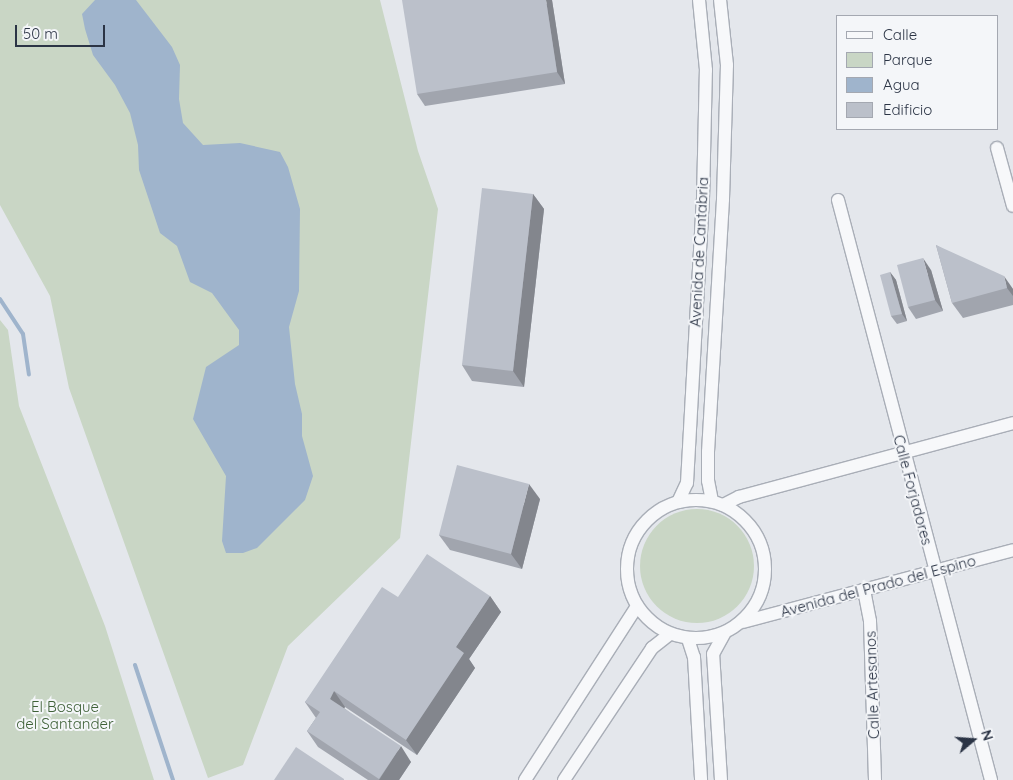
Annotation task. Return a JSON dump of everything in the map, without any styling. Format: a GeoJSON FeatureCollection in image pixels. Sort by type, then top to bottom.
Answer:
{"type":"FeatureCollection","features":[{"type":"Feature","properties":{"kind":"street","name":"Avenida de Cantabria"},"geometry":{"type":"LineString","coordinates":[[678,502],[687,483],[703,198],[706,70],[699,0]]}},
{"type":"Feature","properties":{"kind":"street","name":"Avenida de Cantabria"},"geometry":{"type":"LineString","coordinates":[[718,503],[708,481],[708,452],[723,198],[727,65],[720,0]]}},
{"type":"Feature","properties":{"kind":"street"},"geometry":{"type":"LineString","coordinates":[[997,148],[1013,206]]}},
{"type":"Feature","properties":{"kind":"street","name":"Calle Forjadores"},"geometry":{"type":"LineString","coordinates":[[838,200],[902,453],[991,780]]}},
{"type":"Feature","properties":{"kind":"street"},"geometry":{"type":"LineString","coordinates":[[718,503],[748,524],[759,539],[766,562],[765,585],[757,605],[743,622],[724,634],[688,639],[670,634],[651,623],[637,606],[629,588],[626,569],[629,550],[639,529],[654,514],[678,502],[718,503],[1013,422]]}},
{"type":"Feature","properties":{"kind":"street","name":"Avenida del Prado del Espino"},"geometry":{"type":"LineString","coordinates":[[743,622],[1013,550]]}},
{"type":"Feature","properties":{"kind":"street","name":"Calle Artesanos"},"geometry":{"type":"LineString","coordinates":[[864,590],[870,621],[875,780]]}},
{"type":"Feature","properties":{"kind":"street"},"geometry":{"type":"LineString","coordinates":[[526,780],[637,606]]}},
{"type":"Feature","properties":{"kind":"street"},"geometry":{"type":"LineString","coordinates":[[564,780],[652,648],[670,634]]}},
{"type":"Feature","properties":{"kind":"street"},"geometry":{"type":"LineString","coordinates":[[721,780],[713,654],[724,634]]}},
{"type":"Feature","properties":{"kind":"street"},"geometry":{"type":"LineString","coordinates":[[688,639],[694,657],[701,780]]}},
{"type":"Feature","properties":{"kind":"green space"},"geometry":{"type":"Polygon","coordinates":[[[0,0],[380,0],[418,151],[438,209],[400,538],[288,646],[243,765],[208,778],[69,388],[50,296],[0,205],[0,0]]]}},
{"type":"Feature","properties":{"kind":"green space","name":"El Bosque del Santander"},"geometry":{"type":"Polygon","coordinates":[[[0,320],[8,330],[19,406],[105,626],[154,780],[0,780],[0,320]]]}},
{"type":"Feature","properties":{"kind":"green space"},"geometry":{"type":"Polygon","coordinates":[[[697,509],[719,513],[737,526],[750,544],[754,566],[750,588],[737,606],[719,619],[697,623],[675,619],[657,606],[644,588],[640,566],[644,544],[657,526],[675,513],[697,509]]]}},
{"type":"Feature","properties":{"kind":"water"},"geometry":{"type":"Polygon","coordinates":[[[95,0],[136,0],[172,47],[180,65],[179,99],[183,123],[203,145],[240,143],[280,152],[288,167],[300,209],[299,291],[289,327],[295,384],[302,414],[302,436],[313,476],[305,500],[257,548],[243,553],[226,553],[222,541],[226,476],[193,419],[206,367],[239,345],[239,330],[212,293],[190,282],[177,246],[160,233],[139,170],[138,145],[130,113],[115,85],[93,55],[85,29],[82,14],[95,0]]]}},
{"type":"Feature","properties":{"kind":"building"},"geometry":{"type":"Polygon","coordinates":[[[402,0],[546,0],[557,72],[417,94],[402,0]]]}},
{"type":"Feature","properties":{"kind":"building"},"geometry":{"type":"Polygon","coordinates":[[[482,188],[533,194],[513,371],[462,365],[482,188]]]}},
{"type":"Feature","properties":{"kind":"building"},"geometry":{"type":"Polygon","coordinates":[[[936,245],[1004,276],[1007,288],[952,303],[936,245]]]}},
{"type":"Feature","properties":{"kind":"building"},"geometry":{"type":"Polygon","coordinates":[[[923,258],[935,300],[908,307],[897,265],[923,258]]]}},
{"type":"Feature","properties":{"kind":"building"},"geometry":{"type":"Polygon","coordinates":[[[890,272],[902,314],[891,316],[880,275],[890,272]]]}},
{"type":"Feature","properties":{"kind":"building"},"geometry":{"type":"Polygon","coordinates":[[[457,465],[529,484],[511,554],[439,535],[457,465]]]}},
{"type":"Feature","properties":{"kind":"building"},"geometry":{"type":"Polygon","coordinates":[[[427,554],[490,596],[456,647],[464,653],[406,740],[334,691],[330,699],[401,746],[379,779],[307,731],[320,712],[305,702],[382,587],[398,597],[427,554]]]}},
{"type":"Feature","properties":{"kind":"building"},"geometry":{"type":"Polygon","coordinates":[[[296,747],[344,779],[344,780],[274,780],[296,747]]]}},
{"type":"Feature","properties":{"kind":"waterway"},"geometry":{"type":"LineString","coordinates":[[0,299],[23,334],[29,375]]}},
{"type":"Feature","properties":{"kind":"waterway"},"geometry":{"type":"LineString","coordinates":[[135,665],[173,780]]}}]}
